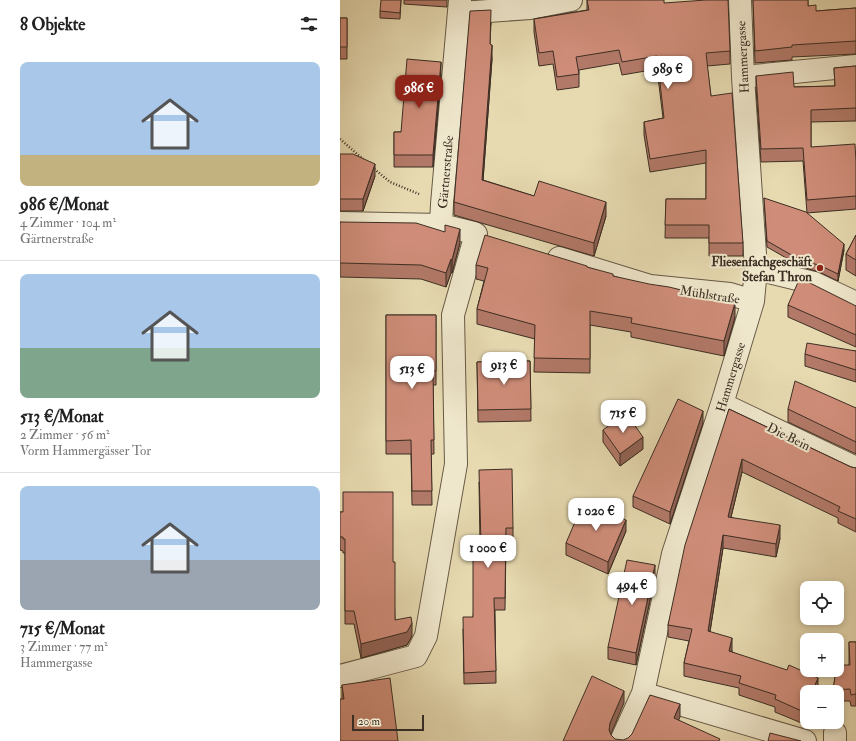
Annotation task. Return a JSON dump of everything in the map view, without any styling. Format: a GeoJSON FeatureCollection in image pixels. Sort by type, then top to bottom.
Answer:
{"type":"FeatureCollection","features":[{"type":"Feature","properties":{"kind":"street"},"geometry":{"type":"LineString","coordinates":[[460,6],[530,8],[571,0]]}},
{"type":"Feature","properties":{"kind":"street","name":"Hammergasse"},"geometry":{"type":"LineString","coordinates":[[621,741],[643,693],[673,554],[722,404],[753,301],[756,269],[743,77],[740,0]]}},
{"type":"Feature","properties":{"kind":"street","name":"Gärtnerstraße"},"geometry":{"type":"LineString","coordinates":[[441,215],[460,6]]}},
{"type":"Feature","properties":{"kind":"street"},"geometry":{"type":"LineString","coordinates":[[743,77],[856,66]]}},
{"type":"Feature","properties":{"kind":"street"},"geometry":{"type":"LineString","coordinates":[[340,223],[441,215],[476,234],[499,240]]}},
{"type":"Feature","properties":{"kind":"street"},"geometry":{"type":"LineString","coordinates":[[340,676],[416,656],[426,636],[456,464],[453,315],[476,234]]}},
{"type":"Feature","properties":{"kind":"street","name":"Mühlstraße"},"geometry":{"type":"LineString","coordinates":[[536,252],[650,286],[730,294],[753,301]]}},
{"type":"Feature","properties":{"kind":"street"},"geometry":{"type":"LineString","coordinates":[[756,269],[814,282],[856,303]]}},
{"type":"Feature","properties":{"kind":"street","name":"Die Bein"},"geometry":{"type":"LineString","coordinates":[[722,404],[856,468]]}},
{"type":"Feature","properties":{"kind":"street"},"geometry":{"type":"LineString","coordinates":[[643,693],[805,741]]}},
{"type":"Feature","properties":{"kind":"path"},"geometry":{"type":"LineString","coordinates":[[340,139],[390,182],[441,215]]}},
{"type":"Feature","properties":{"kind":"building"},"geometry":{"type":"Polygon","coordinates":[[[381,0],[401,0],[400,13],[380,11],[381,0]]]}},
{"type":"Feature","properties":{"kind":"building"},"geometry":{"type":"Polygon","coordinates":[[[587,0],[664,0],[664,3],[728,0],[730,51],[706,53],[711,96],[732,93],[743,243],[709,243],[709,225],[665,225],[666,199],[706,199],[706,150],[650,159],[644,122],[664,118],[657,56],[622,62],[619,50],[576,57],[579,74],[557,77],[553,51],[539,53],[534,19],[589,10],[587,0]]]}},
{"type":"Feature","properties":{"kind":"building"},"geometry":{"type":"Polygon","coordinates":[[[753,0],[808,0],[808,6],[816,5],[816,11],[856,8],[856,41],[792,45],[792,47],[755,51],[753,0]]]}},
{"type":"Feature","properties":{"kind":"building"},"geometry":{"type":"Polygon","coordinates":[[[491,10],[490,44],[492,45],[482,180],[534,196],[539,181],[606,202],[594,243],[454,202],[470,11],[491,10]]]}},
{"type":"Feature","properties":{"kind":"building"},"geometry":{"type":"Polygon","coordinates":[[[340,18],[347,18],[347,47],[340,47],[340,18]]]}},
{"type":"Feature","properties":{"kind":"building"},"geometry":{"type":"Polygon","coordinates":[[[407,59],[441,62],[433,155],[394,155],[394,132],[401,132],[407,59]]]}},
{"type":"Feature","properties":{"kind":"building"},"geometry":{"type":"Polygon","coordinates":[[[856,66],[856,108],[811,110],[811,147],[855,144],[856,196],[807,200],[803,148],[761,149],[756,76],[793,72],[794,87],[835,86],[834,68],[856,66]]]}},
{"type":"Feature","properties":{"kind":"building"},"geometry":{"type":"Polygon","coordinates":[[[340,154],[353,154],[375,164],[363,199],[340,199],[340,154]]]}},
{"type":"Feature","properties":{"kind":"building"},"geometry":{"type":"Polygon","coordinates":[[[764,198],[806,212],[844,244],[838,274],[819,265],[802,261],[767,241],[764,198]]]}},
{"type":"Feature","properties":{"kind":"building"},"geometry":{"type":"Polygon","coordinates":[[[340,222],[416,223],[445,232],[445,225],[460,229],[452,260],[451,259],[446,273],[421,265],[340,263],[340,222]]]}},
{"type":"Feature","properties":{"kind":"building"},"geometry":{"type":"Polygon","coordinates":[[[485,235],[613,274],[613,276],[669,287],[735,303],[724,341],[631,323],[632,318],[590,311],[590,359],[534,358],[535,325],[477,309],[488,268],[476,265],[485,235]]]}},
{"type":"Feature","properties":{"kind":"building"},"geometry":{"type":"Polygon","coordinates":[[[856,235],[856,260],[846,254],[856,235]]]}},
{"type":"Feature","properties":{"kind":"building"},"geometry":{"type":"Polygon","coordinates":[[[799,280],[810,283],[856,306],[856,335],[788,305],[799,280]]]}},
{"type":"Feature","properties":{"kind":"building"},"geometry":{"type":"Polygon","coordinates":[[[386,315],[436,315],[436,371],[433,371],[434,440],[431,440],[432,491],[412,491],[411,440],[386,441],[386,315]]]}},
{"type":"Feature","properties":{"kind":"building"},"geometry":{"type":"Polygon","coordinates":[[[807,343],[856,351],[856,370],[805,354],[807,343]]]}},
{"type":"Feature","properties":{"kind":"building"},"geometry":{"type":"Polygon","coordinates":[[[530,361],[531,409],[478,410],[477,362],[530,361]]]}},
{"type":"Feature","properties":{"kind":"building"},"geometry":{"type":"Polygon","coordinates":[[[795,381],[856,408],[856,442],[788,409],[795,381]]]}},
{"type":"Feature","properties":{"kind":"building"},"geometry":{"type":"Polygon","coordinates":[[[678,399],[703,411],[670,512],[633,496],[678,399]]]}},
{"type":"Feature","properties":{"kind":"building"},"geometry":{"type":"Polygon","coordinates":[[[729,409],[856,468],[856,519],[838,511],[840,507],[742,459],[728,517],[780,525],[776,544],[723,535],[708,631],[732,638],[729,651],[787,670],[789,665],[800,670],[800,677],[818,678],[815,685],[800,685],[800,710],[775,699],[776,695],[739,683],[741,676],[684,663],[692,629],[668,625],[685,545],[729,409]]]}},
{"type":"Feature","properties":{"kind":"building"},"geometry":{"type":"Polygon","coordinates":[[[626,413],[643,437],[620,454],[603,430],[626,413]]]}},
{"type":"Feature","properties":{"kind":"building"},"geometry":{"type":"Polygon","coordinates":[[[512,469],[513,528],[506,528],[505,598],[494,598],[496,671],[464,673],[463,617],[473,617],[473,544],[481,544],[479,470],[512,469]]]}},
{"type":"Feature","properties":{"kind":"building"},"geometry":{"type":"Polygon","coordinates":[[[343,492],[393,492],[395,620],[411,617],[412,623],[407,632],[361,644],[354,611],[345,611],[345,539],[340,537],[340,512],[343,512],[343,492]]]}},
{"type":"Feature","properties":{"kind":"building"},"geometry":{"type":"Polygon","coordinates":[[[584,501],[626,520],[608,562],[566,543],[584,501]]]}},
{"type":"Feature","properties":{"kind":"building"},"geometry":{"type":"Polygon","coordinates":[[[627,560],[655,565],[636,653],[608,647],[627,560]]]}},
{"type":"Feature","properties":{"kind":"building"},"geometry":{"type":"Polygon","coordinates":[[[849,642],[856,642],[856,694],[851,695],[850,689],[844,689],[844,685],[834,685],[835,677],[844,677],[844,665],[850,665],[849,642]]]}},
{"type":"Feature","properties":{"kind":"building"},"geometry":{"type":"Polygon","coordinates":[[[592,676],[624,691],[610,723],[609,730],[615,739],[623,740],[632,734],[650,695],[680,704],[674,718],[720,739],[719,741],[563,741],[592,676]]]}},
{"type":"Feature","properties":{"kind":"building"},"geometry":{"type":"Polygon","coordinates":[[[390,678],[398,741],[340,741],[340,699],[344,699],[342,685],[390,678]]]}},
{"type":"Feature","properties":{"kind":"building"},"geometry":{"type":"Polygon","coordinates":[[[770,733],[801,741],[768,741],[770,733]]]}},
{"type":"Feature","properties":{"kind":"place","name":"Fliesenfachgeschäft Stefan Thron"},"geometry":{"type":"Point","coordinates":[820,268]}}]}
